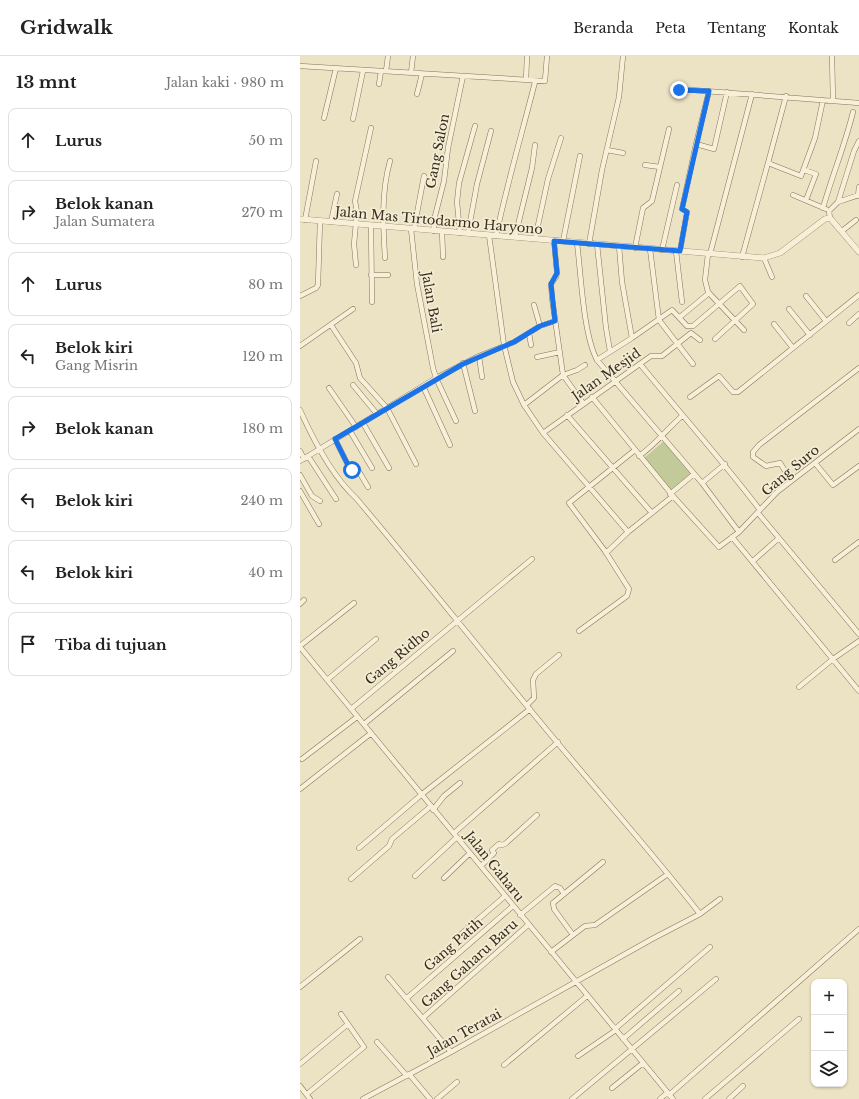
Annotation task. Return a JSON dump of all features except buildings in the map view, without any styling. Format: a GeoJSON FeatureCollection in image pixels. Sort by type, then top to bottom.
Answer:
{"type":"FeatureCollection","features":[{"type":"Feature","properties":{"kind":"street"},"geometry":{"type":"LineString","coordinates":[[379,84],[388,56]]}},
{"type":"Feature","properties":{"kind":"street"},"geometry":{"type":"LineString","coordinates":[[411,73],[413,56]]}},
{"type":"Feature","properties":{"kind":"street"},"geometry":{"type":"LineString","coordinates":[[526,80],[527,56]]}},
{"type":"Feature","properties":{"kind":"street"},"geometry":{"type":"LineString","coordinates":[[300,66],[526,80],[535,82],[545,81],[546,56]]}},
{"type":"Feature","properties":{"kind":"street"},"geometry":{"type":"LineString","coordinates":[[589,244],[602,170],[620,92],[623,56]]}},
{"type":"Feature","properties":{"kind":"street"},"geometry":{"type":"LineString","coordinates":[[832,56],[833,101]]}},
{"type":"Feature","properties":{"kind":"street"},"geometry":{"type":"LineString","coordinates":[[324,118],[336,68]]}},
{"type":"Feature","properties":{"kind":"street"},"geometry":{"type":"LineString","coordinates":[[353,119],[363,71]]}},
{"type":"Feature","properties":{"kind":"street"},"geometry":{"type":"LineString","coordinates":[[417,94],[422,74]]}},
{"type":"Feature","properties":{"kind":"street","name":"Gang Salon"},"geometry":{"type":"LineString","coordinates":[[434,231],[434,220],[444,181],[448,148],[463,76]]}},
{"type":"Feature","properties":{"kind":"street"},"geometry":{"type":"LineString","coordinates":[[496,236],[507,185],[516,158],[535,82]]}},
{"type":"Feature","properties":{"kind":"street"},"geometry":{"type":"LineString","coordinates":[[679,90],[859,102]]}},
{"type":"Feature","properties":{"kind":"street"},"geometry":{"type":"LineString","coordinates":[[682,302],[678,251],[687,212],[682,209],[709,91]]}},
{"type":"Feature","properties":{"kind":"street"},"geometry":{"type":"LineString","coordinates":[[696,144],[714,149],[727,92]]}},
{"type":"Feature","properties":{"kind":"street"},"geometry":{"type":"LineString","coordinates":[[744,330],[720,302],[709,294],[706,280],[709,254],[752,94]]}},
{"type":"Feature","properties":{"kind":"street"},"geometry":{"type":"LineString","coordinates":[[742,257],[786,96]]}},
{"type":"Feature","properties":{"kind":"street"},"geometry":{"type":"LineString","coordinates":[[768,163],[801,176],[815,138],[823,100]]}},
{"type":"Feature","properties":{"kind":"street"},"geometry":{"type":"LineString","coordinates":[[823,208],[832,176],[845,145],[853,112]]}},
{"type":"Feature","properties":{"kind":"street"},"geometry":{"type":"LineString","coordinates":[[460,233],[457,202],[459,183],[475,126]]}},
{"type":"Feature","properties":{"kind":"street"},"geometry":{"type":"LineString","coordinates":[[356,265],[354,244],[356,225],[355,201],[371,128]]}},
{"type":"Feature","properties":{"kind":"street"},"geometry":{"type":"LineString","coordinates":[[635,248],[643,208],[652,201],[669,129]]}},
{"type":"Feature","properties":{"kind":"street"},"geometry":{"type":"LineString","coordinates":[[468,234],[477,184],[491,131]]}},
{"type":"Feature","properties":{"kind":"street"},"geometry":{"type":"LineString","coordinates":[[535,239],[548,178],[560,138]]}},
{"type":"Feature","properties":{"kind":"street"},"geometry":{"type":"LineString","coordinates":[[829,211],[838,202],[854,151],[859,141]]}},
{"type":"Feature","properties":{"kind":"street"},"geometry":{"type":"LineString","coordinates":[[514,237],[532,168],[535,145]]}},
{"type":"Feature","properties":{"kind":"street"},"geometry":{"type":"LineString","coordinates":[[607,150],[623,153]]}},
{"type":"Feature","properties":{"kind":"street"},"geometry":{"type":"LineString","coordinates":[[564,241],[580,156]]}},
{"type":"Feature","properties":{"kind":"street"},"geometry":{"type":"LineString","coordinates":[[302,219],[316,161]]}},
{"type":"Feature","properties":{"kind":"street"},"geometry":{"type":"LineString","coordinates":[[385,258],[382,226],[384,192],[390,161]]}},
{"type":"Feature","properties":{"kind":"street"},"geometry":{"type":"LineString","coordinates":[[645,165],[660,166]]}},
{"type":"Feature","properties":{"kind":"street"},"geometry":{"type":"LineString","coordinates":[[804,170],[816,174],[806,200]]}},
{"type":"Feature","properties":{"kind":"street","name":"Jalan Bali"},"geometry":{"type":"LineString","coordinates":[[424,176],[413,229],[417,284],[436,378],[456,421]]}},
{"type":"Feature","properties":{"kind":"street"},"geometry":{"type":"LineString","coordinates":[[662,250],[677,185]]}},
{"type":"Feature","properties":{"kind":"street"},"geometry":{"type":"LineString","coordinates":[[838,202],[859,196],[859,187]]}},
{"type":"Feature","properties":{"kind":"street"},"geometry":{"type":"LineString","coordinates":[[331,222],[337,194]]}},
{"type":"Feature","properties":{"kind":"street"},"geometry":{"type":"LineString","coordinates":[[793,195],[829,211]]}},
{"type":"Feature","properties":{"kind":"street"},"geometry":{"type":"LineString","coordinates":[[829,211],[830,218],[859,252]]}},
{"type":"Feature","properties":{"kind":"street","name":"Jalan Mas Tirtodarmo Haryono"},"geometry":{"type":"LineString","coordinates":[[302,219],[356,225],[764,258],[780,253],[825,219],[830,218]]}},
{"type":"Feature","properties":{"kind":"street"},"geometry":{"type":"LineString","coordinates":[[842,231],[856,220]]}},
{"type":"Feature","properties":{"kind":"street"},"geometry":{"type":"LineString","coordinates":[[300,296],[316,288],[318,285],[320,221]]}},
{"type":"Feature","properties":{"kind":"street"},"geometry":{"type":"LineString","coordinates":[[371,226],[372,302]]}},
{"type":"Feature","properties":{"kind":"street"},"geometry":{"type":"LineString","coordinates":[[442,231],[443,257]]}},
{"type":"Feature","properties":{"kind":"street"},"geometry":{"type":"LineString","coordinates":[[489,235],[504,345],[513,382],[524,406],[543,433],[628,532]]}},
{"type":"Feature","properties":{"kind":"street"},"geometry":{"type":"LineString","coordinates":[[554,241],[557,273],[551,284],[563,375],[583,403]]}},
{"type":"Feature","properties":{"kind":"street"},"geometry":{"type":"LineString","coordinates":[[577,243],[586,318],[592,351],[597,360],[702,483],[739,532]]}},
{"type":"Feature","properties":{"kind":"street"},"geometry":{"type":"LineString","coordinates":[[597,244],[610,351]]}},
{"type":"Feature","properties":{"kind":"street"},"geometry":{"type":"LineString","coordinates":[[619,246],[622,282],[632,338]]}},
{"type":"Feature","properties":{"kind":"street"},"geometry":{"type":"LineString","coordinates":[[650,249],[659,320],[693,364]]}},
{"type":"Feature","properties":{"kind":"street"},"geometry":{"type":"LineString","coordinates":[[764,258],[772,277]]}},
{"type":"Feature","properties":{"kind":"street"},"geometry":{"type":"LineString","coordinates":[[372,275],[388,275]]}},
{"type":"Feature","properties":{"kind":"street"},"geometry":{"type":"LineString","coordinates":[[597,360],[672,310],[687,326],[691,327],[740,286],[753,304],[715,339]]}},
{"type":"Feature","properties":{"kind":"street"},"geometry":{"type":"LineString","coordinates":[[680,318],[709,294]]}},
{"type":"Feature","properties":{"kind":"street"},"geometry":{"type":"LineString","coordinates":[[690,397],[719,376],[733,392],[738,392],[859,295]]}},
{"type":"Feature","properties":{"kind":"street"},"geometry":{"type":"LineString","coordinates":[[806,296],[826,321]]}},
{"type":"Feature","properties":{"kind":"street"},"geometry":{"type":"LineString","coordinates":[[534,305],[540,326]]}},
{"type":"Feature","properties":{"kind":"street"},"geometry":{"type":"LineString","coordinates":[[300,346],[353,309]]}},
{"type":"Feature","properties":{"kind":"street"},"geometry":{"type":"LineString","coordinates":[[789,309],[810,335]]}},
{"type":"Feature","properties":{"kind":"street"},"geometry":{"type":"LineString","coordinates":[[849,323],[859,314]]}},
{"type":"Feature","properties":{"kind":"street"},"geometry":{"type":"LineString","coordinates":[[304,459],[436,378],[479,356],[514,342],[540,326],[555,321]]}},
{"type":"Feature","properties":{"kind":"street"},"geometry":{"type":"LineString","coordinates":[[774,324],[793,348]]}},
{"type":"Feature","properties":{"kind":"street"},"geometry":{"type":"LineString","coordinates":[[331,325],[356,363],[360,378],[387,408],[416,464]]}},
{"type":"Feature","properties":{"kind":"street"},"geometry":{"type":"LineString","coordinates":[[529,333],[531,345]]}},
{"type":"Feature","properties":{"kind":"street","name":"Jalan Mesjid"},"geometry":{"type":"LineString","coordinates":[[543,433],[583,403],[653,355],[662,356],[691,333],[700,340]]}},
{"type":"Feature","properties":{"kind":"street"},"geometry":{"type":"LineString","coordinates":[[536,357],[560,352]]}},
{"type":"Feature","properties":{"kind":"street"},"geometry":{"type":"LineString","coordinates":[[479,356],[482,377]]}},
{"type":"Feature","properties":{"kind":"street"},"geometry":{"type":"LineString","coordinates":[[463,364],[475,411]]}},
{"type":"Feature","properties":{"kind":"street"},"geometry":{"type":"LineString","coordinates":[[640,364],[682,416],[725,464],[779,538],[859,634]]}},
{"type":"Feature","properties":{"kind":"street"},"geometry":{"type":"LineString","coordinates":[[524,406],[563,375],[585,365]]}},
{"type":"Feature","properties":{"kind":"street"},"geometry":{"type":"LineString","coordinates":[[791,480],[780,463],[766,466],[753,458],[753,452],[759,445],[859,368]]}},
{"type":"Feature","properties":{"kind":"street"},"geometry":{"type":"LineString","coordinates":[[353,384],[377,414]]}},
{"type":"Feature","properties":{"kind":"street"},"geometry":{"type":"LineString","coordinates":[[423,386],[450,445]]}},
{"type":"Feature","properties":{"kind":"street"},"geometry":{"type":"LineString","coordinates":[[329,388],[356,427]]}},
{"type":"Feature","properties":{"kind":"street"},"geometry":{"type":"LineString","coordinates":[[592,397],[672,495]]}},
{"type":"Feature","properties":{"kind":"street"},"geometry":{"type":"LineString","coordinates":[[301,414],[320,448],[346,489],[356,498],[700,914]]}},
{"type":"Feature","properties":{"kind":"street"},"geometry":{"type":"LineString","coordinates":[[567,415],[652,513]]}},
{"type":"Feature","properties":{"kind":"street"},"geometry":{"type":"LineString","coordinates":[[639,456],[650,448],[661,435],[682,416]]}},
{"type":"Feature","properties":{"kind":"street"},"geometry":{"type":"LineString","coordinates":[[363,423],[390,468]]}},
{"type":"Feature","properties":{"kind":"street","name":"Gang Suro"},"geometry":{"type":"LineString","coordinates":[[672,495],[719,547],[739,532],[791,480],[859,429]]}},
{"type":"Feature","properties":{"kind":"street"},"geometry":{"type":"LineString","coordinates":[[350,431],[372,468]]}},
{"type":"Feature","properties":{"kind":"street"},"geometry":{"type":"LineString","coordinates":[[335,439],[350,469],[358,470],[368,487]]}},
{"type":"Feature","properties":{"kind":"street"},"geometry":{"type":"LineString","coordinates":[[580,631],[629,592],[629,589],[606,553],[569,503],[634,450]]}},
{"type":"Feature","properties":{"kind":"street"},"geometry":{"type":"LineString","coordinates":[[300,451],[304,459]]}},
{"type":"Feature","properties":{"kind":"street"},"geometry":{"type":"LineString","coordinates":[[304,459],[310,459],[336,499]]}},
{"type":"Feature","properties":{"kind":"street"},"geometry":{"type":"LineString","coordinates":[[815,463],[833,485],[859,466]]}},
{"type":"Feature","properties":{"kind":"street"},"geometry":{"type":"LineString","coordinates":[[702,483],[725,464]]}},
{"type":"Feature","properties":{"kind":"street"},"geometry":{"type":"LineString","coordinates":[[606,553],[694,474]]}},
{"type":"Feature","properties":{"kind":"street"},"geometry":{"type":"LineString","coordinates":[[300,475],[312,496],[320,501]]}},
{"type":"Feature","properties":{"kind":"street"},"geometry":{"type":"LineString","coordinates":[[300,491],[319,524]]}},
{"type":"Feature","properties":{"kind":"street"},"geometry":{"type":"LineString","coordinates":[[732,537],[859,691]]}},
{"type":"Feature","properties":{"kind":"street"},"geometry":{"type":"LineString","coordinates":[[753,561],[779,538]]}},
{"type":"Feature","properties":{"kind":"street"},"geometry":{"type":"LineString","coordinates":[[835,560],[859,542]]}},
{"type":"Feature","properties":{"kind":"street","name":"Gang Ridho"},"geometry":{"type":"LineString","coordinates":[[351,709],[532,559]]}},
{"type":"Feature","properties":{"kind":"street"},"geometry":{"type":"LineString","coordinates":[[300,647],[354,603]]}},
{"type":"Feature","properties":{"kind":"street"},"geometry":{"type":"LineString","coordinates":[[328,680],[376,640]]}},
{"type":"Feature","properties":{"kind":"street"},"geometry":{"type":"LineString","coordinates":[[799,687],[833,659],[859,641]]}},
{"type":"Feature","properties":{"kind":"street","name":"Jalan Gaharu"},"geometry":{"type":"LineString","coordinates":[[300,647],[364,724],[370,734],[481,866],[670,1096]]}},
{"type":"Feature","properties":{"kind":"street"},"geometry":{"type":"LineString","coordinates":[[364,724],[453,651]]}},
{"type":"Feature","properties":{"kind":"street"},"geometry":{"type":"LineString","coordinates":[[359,848],[421,795],[529,707],[534,698],[533,680],[536,674],[559,655]]}},
{"type":"Feature","properties":{"kind":"street"},"geometry":{"type":"LineString","coordinates":[[302,758],[357,717]]}},
{"type":"Feature","properties":{"kind":"street"},"geometry":{"type":"LineString","coordinates":[[300,789],[370,734]]}},
{"type":"Feature","properties":{"kind":"street"},"geometry":{"type":"LineString","coordinates":[[415,876],[455,836],[558,742]]}},
{"type":"Feature","properties":{"kind":"street"},"geometry":{"type":"LineString","coordinates":[[351,879],[389,846],[392,839],[432,808],[460,783]]}},
{"type":"Feature","properties":{"kind":"street"},"geometry":{"type":"LineString","coordinates":[[481,866],[494,853],[492,850],[495,846],[505,844],[537,816]]}},
{"type":"Feature","properties":{"kind":"street"},"geometry":{"type":"LineString","coordinates":[[444,878],[470,854]]}},
{"type":"Feature","properties":{"kind":"street"},"geometry":{"type":"LineString","coordinates":[[572,935],[553,906],[553,903],[603,862]]}},
{"type":"Feature","properties":{"kind":"street"},"geometry":{"type":"LineString","coordinates":[[551,952],[585,926],[595,925],[668,874]]}},
{"type":"Feature","properties":{"kind":"street"},"geometry":{"type":"LineString","coordinates":[[520,915],[555,886],[560,888],[564,894]]}},
{"type":"Feature","properties":{"kind":"street"},"geometry":{"type":"LineString","coordinates":[[460,935],[505,896]]}},
{"type":"Feature","properties":{"kind":"street","name":"Jalan Teratai"},"geometry":{"type":"LineString","coordinates":[[363,1099],[700,914],[720,899]]}},
{"type":"Feature","properties":{"kind":"street","name":"Gang Patih"},"geometry":{"type":"LineString","coordinates":[[407,998],[513,906]]}},
{"type":"Feature","properties":{"kind":"street","name":"Gang Gaharu Baru"},"geometry":{"type":"LineString","coordinates":[[424,1017],[528,925]]}},
{"type":"Feature","properties":{"kind":"street"},"geometry":{"type":"LineString","coordinates":[[660,1099],[670,1096],[859,929]]}},
{"type":"Feature","properties":{"kind":"street"},"geometry":{"type":"LineString","coordinates":[[300,987],[360,939]]}},
{"type":"Feature","properties":{"kind":"street"},"geometry":{"type":"LineString","coordinates":[[578,1056],[615,1029],[710,947]]}},
{"type":"Feature","properties":{"kind":"street"},"geometry":{"type":"LineString","coordinates":[[388,977],[424,1017],[451,1052]]}},
{"type":"Feature","properties":{"kind":"street"},"geometry":{"type":"LineString","coordinates":[[572,1099],[716,979]]}},
{"type":"Feature","properties":{"kind":"street"},"geometry":{"type":"LineString","coordinates":[[623,1039],[679,991]]}},
{"type":"Feature","properties":{"kind":"street"},"geometry":{"type":"LineString","coordinates":[[504,1065],[587,996]]}},
{"type":"Feature","properties":{"kind":"street"},"geometry":{"type":"LineString","coordinates":[[307,1094],[364,1047],[341,1014]]}},
{"type":"Feature","properties":{"kind":"street"},"geometry":{"type":"LineString","coordinates":[[705,1099],[799,1019]]}},
{"type":"Feature","properties":{"kind":"street"},"geometry":{"type":"LineString","coordinates":[[300,1064],[348,1024]]}},
{"type":"Feature","properties":{"kind":"street"},"geometry":{"type":"LineString","coordinates":[[377,1042],[430,1099]]}},
{"type":"Feature","properties":{"kind":"street"},"geometry":{"type":"LineString","coordinates":[[612,1088],[643,1063]]}},
{"type":"Feature","properties":{"kind":"street"},"geometry":{"type":"LineString","coordinates":[[437,1099],[457,1082]]}},
{"type":"Feature","properties":{"kind":"street"},"geometry":{"type":"LineString","coordinates":[[300,1086],[310,1099]]}},
{"type":"Feature","properties":{"kind":"street"},"geometry":{"type":"LineString","coordinates":[[729,1099],[743,1086]]}},
{"type":"Feature","properties":{"kind":"green space"},"geometry":{"type":"Polygon","coordinates":[[[664,441],[691,474],[670,492],[643,459],[664,441]]]}},
{"type":"Feature","properties":{"kind":"route"},"geometry":{"type":"LineString","coordinates":[[352,470],[350,469],[335,439],[412,394],[436,378],[479,356],[514,342],[540,326],[555,321],[551,284],[557,273],[554,241],[680,251],[687,212],[682,209],[691,163],[699,136],[709,91],[679,90]]}}]}
